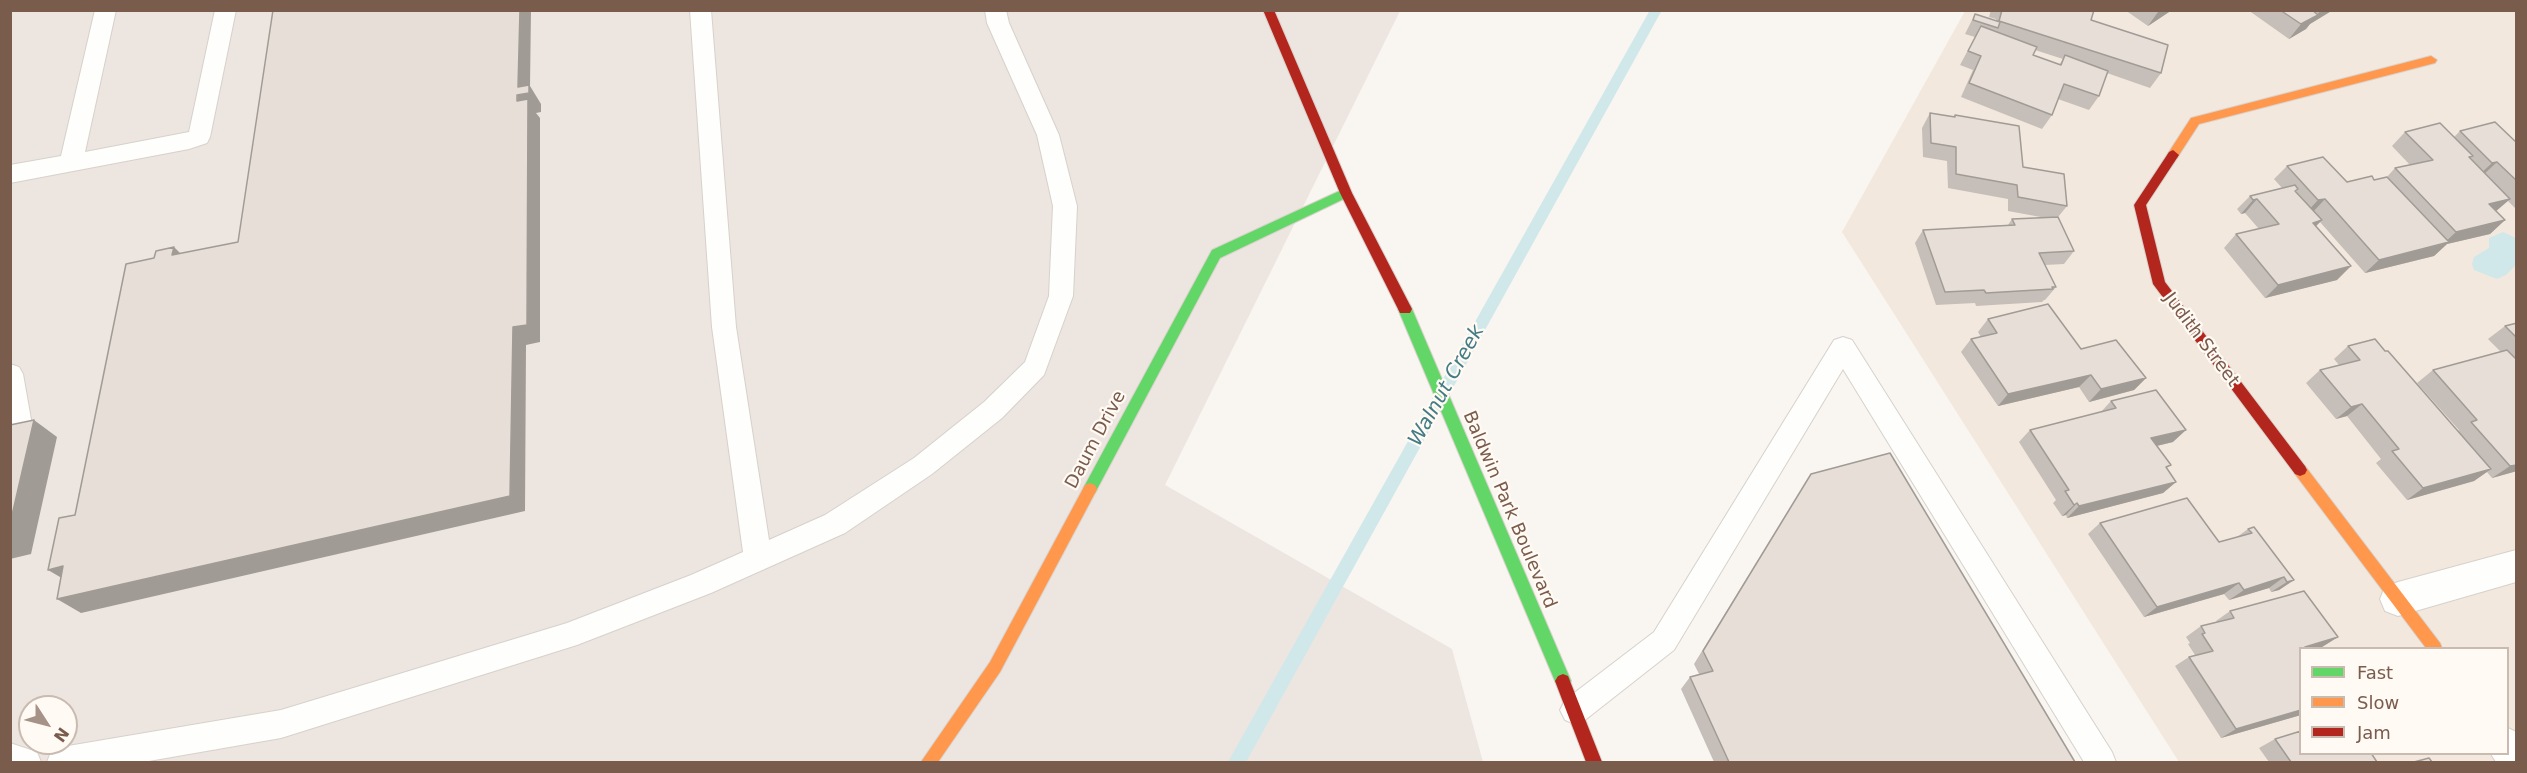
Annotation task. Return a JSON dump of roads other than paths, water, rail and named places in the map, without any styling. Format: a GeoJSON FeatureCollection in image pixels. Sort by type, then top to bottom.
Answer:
{"type":"FeatureCollection","features":[{"type":"Feature","properties":{"kind":"street","name":"Baldwin Park Boulevard"},"geometry":{"type":"LineString","coordinates":[[1268,10],[1362,228],[1400,297],[1575,710],[1594,762]]}},
{"type":"Feature","properties":{"kind":"street","name":"Judith Street"},"geometry":{"type":"LineString","coordinates":[[2431,60],[2195,121],[2140,205],[2159,284],[2434,647]]}},
{"type":"Feature","properties":{"kind":"street","name":"Daum Drive"},"geometry":{"type":"LineString","coordinates":[[929,762],[995,667],[1216,254],[1346,193]]}},
{"type":"Feature","properties":{"kind":"street"},"geometry":{"type":"LineString","coordinates":[[2398,599],[2517,566]]}},
{"type":"Feature","properties":{"kind":"lane"},"geometry":{"type":"LineString","coordinates":[[70,163],[106,10]]}},
{"type":"Feature","properties":{"kind":"lane"},"geometry":{"type":"LineString","coordinates":[[10,174],[189,141],[199,137],[226,10]]}},
{"type":"Feature","properties":{"kind":"lane"},"geometry":{"type":"LineString","coordinates":[[700,10],[724,327],[758,559]]}},
{"type":"Feature","properties":{"kind":"lane"},"geometry":{"type":"LineString","coordinates":[[62,762],[281,724],[567,636],[701,584],[835,524],[923,466],[993,410],[1035,368],[1061,296],[1065,206],[1048,135],[994,10]]}},
{"type":"Feature","properties":{"kind":"lane"},"geometry":{"type":"LineString","coordinates":[[1575,710],[1664,641],[1843,347],[2101,762]]}},
{"type":"Feature","properties":{"kind":"lane"},"geometry":{"type":"LineString","coordinates":[[10,374],[19,425]]}},
{"type":"Feature","properties":{"kind":"lane"},"geometry":{"type":"LineString","coordinates":[[10,758],[27,762]]}},
{"type":"Feature","properties":{"kind":"water"},"geometry":{"type":"Polygon","coordinates":[[[2503,232],[2516,238],[2516,265],[2506,275],[2497,279],[2474,270],[2472,264],[2474,257],[2489,248],[2489,238],[2503,232]]]}},
{"type":"Feature","properties":{"kind":"waterway","name":"Walnut Creek"},"geometry":{"type":"LineString","coordinates":[[1237,762],[1656,10]]}}]}
